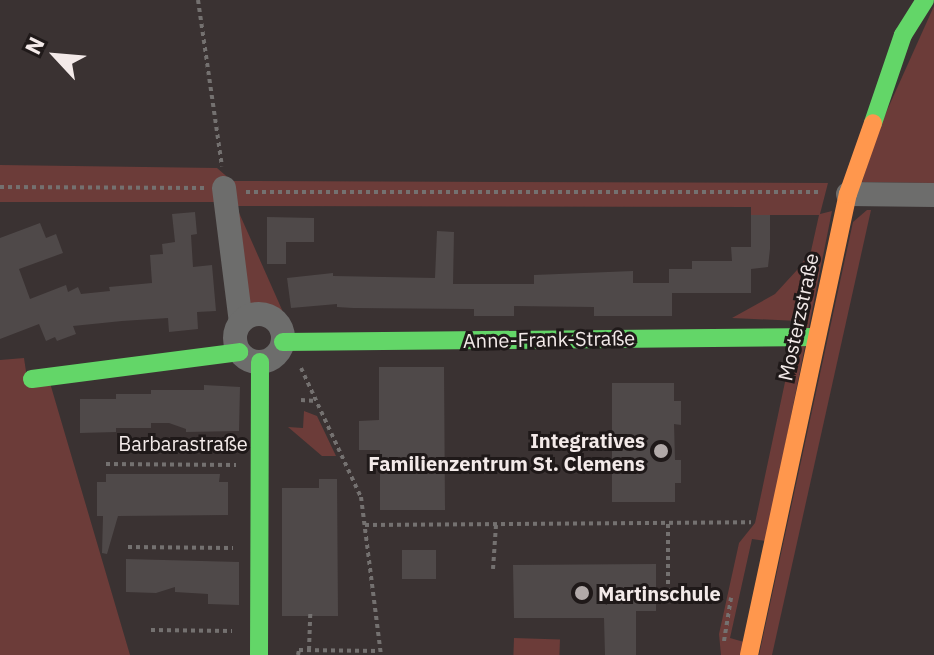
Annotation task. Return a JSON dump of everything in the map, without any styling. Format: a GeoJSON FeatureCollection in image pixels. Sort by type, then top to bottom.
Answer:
{"type":"FeatureCollection","features":[{"type":"Feature","properties":{"kind":"street","name":"Mosterzstraße"},"geometry":{"type":"LineString","coordinates":[[749,655],[848,194],[903,35],[925,0]]}},
{"type":"Feature","properties":{"kind":"street"},"geometry":{"type":"LineString","coordinates":[[224,188],[241,322],[235,336],[250,357]]}},
{"type":"Feature","properties":{"kind":"street"},"geometry":{"type":"LineString","coordinates":[[848,194],[934,195]]}},
{"type":"Feature","properties":{"kind":"street"},"geometry":{"type":"LineString","coordinates":[[32,379],[275,356],[286,342],[281,327],[269,316],[254,314],[241,322]]}},
{"type":"Feature","properties":{"kind":"street","name":"Anne-Frank-Straße"},"geometry":{"type":"LineString","coordinates":[[286,342],[816,337]]}},
{"type":"Feature","properties":{"kind":"street","name":"Barbarastraße"},"geometry":{"type":"LineString","coordinates":[[250,357],[260,465],[259,655]]}},
{"type":"Feature","properties":{"kind":"path"},"geometry":{"type":"LineString","coordinates":[[198,0],[224,188]]}},
{"type":"Feature","properties":{"kind":"path"},"geometry":{"type":"LineString","coordinates":[[0,187],[224,188],[261,194],[848,194]]}},
{"type":"Feature","properties":{"kind":"path"},"geometry":{"type":"LineString","coordinates":[[286,342],[356,483],[365,525],[380,653],[299,650],[298,655]]}},
{"type":"Feature","properties":{"kind":"path"},"geometry":{"type":"LineString","coordinates":[[301,400],[316,401]]}},
{"type":"Feature","properties":{"kind":"path","name":"Barbarastraße"},"geometry":{"type":"LineString","coordinates":[[106,464],[260,465]]}},
{"type":"Feature","properties":{"kind":"path"},"geometry":{"type":"LineString","coordinates":[[365,525],[777,523]]}},
{"type":"Feature","properties":{"kind":"path"},"geometry":{"type":"LineString","coordinates":[[668,524],[668,593]]}},
{"type":"Feature","properties":{"kind":"path"},"geometry":{"type":"LineString","coordinates":[[493,569],[496,525]]}},
{"type":"Feature","properties":{"kind":"path"},"geometry":{"type":"LineString","coordinates":[[128,547],[260,549]]}},
{"type":"Feature","properties":{"kind":"path"},"geometry":{"type":"LineString","coordinates":[[309,650],[310,613]]}},
{"type":"Feature","properties":{"kind":"path"},"geometry":{"type":"LineString","coordinates":[[151,630],[259,631]]}},
{"type":"Feature","properties":{"kind":"shaded area"},"geometry":{"type":"Polygon","coordinates":[[[934,6],[934,183],[862,182],[880,126],[934,6]]]}},
{"type":"Feature","properties":{"kind":"shaded area"},"geometry":{"type":"Polygon","coordinates":[[[0,165],[217,168],[232,181],[828,183],[820,214],[832,211],[766,541],[752,539],[730,638],[744,642],[741,655],[721,655],[719,634],[739,543],[755,523],[798,321],[732,318],[775,294],[797,270],[811,251],[819,215],[751,215],[751,207],[236,206],[287,321],[264,307],[251,308],[218,202],[0,202],[0,165]]]}},
{"type":"Feature","properties":{"kind":"shaded area"},"geometry":{"type":"Polygon","coordinates":[[[871,210],[772,655],[759,655],[853,222],[871,210]]]}},
{"type":"Feature","properties":{"kind":"shaded area"},"geometry":{"type":"Polygon","coordinates":[[[24,358],[28,385],[50,383],[130,655],[0,655],[0,360],[24,358]]]}},
{"type":"Feature","properties":{"kind":"shaded area"},"geometry":{"type":"Polygon","coordinates":[[[304,411],[317,416],[336,456],[322,456],[288,427],[303,428],[304,411]]]}},
{"type":"Feature","properties":{"kind":"shaded area"},"geometry":{"type":"Polygon","coordinates":[[[514,638],[560,640],[559,655],[513,655],[514,638]]]}},
{"type":"Feature","properties":{"kind":"building"},"geometry":{"type":"Polygon","coordinates":[[[195,212],[197,234],[191,235],[193,267],[212,265],[216,311],[197,312],[198,329],[169,332],[168,318],[122,321],[73,326],[76,334],[57,341],[55,337],[46,341],[39,324],[0,339],[0,238],[40,223],[46,238],[56,234],[63,253],[19,269],[30,299],[66,285],[68,292],[78,287],[81,294],[110,291],[109,287],[152,283],[150,255],[163,254],[162,244],[175,242],[172,214],[195,212]]]}},
{"type":"Feature","properties":{"kind":"building"},"geometry":{"type":"Polygon","coordinates":[[[751,215],[770,215],[770,249],[768,267],[751,269],[751,293],[672,293],[672,316],[594,316],[594,307],[514,306],[514,316],[474,316],[474,309],[353,308],[337,307],[337,304],[291,308],[287,278],[333,273],[333,276],[435,278],[437,231],[454,232],[453,284],[534,284],[534,275],[633,271],[633,283],[669,283],[669,269],[692,269],[692,261],[732,261],[731,247],[751,247],[751,215]]]}},
{"type":"Feature","properties":{"kind":"building"},"geometry":{"type":"Polygon","coordinates":[[[267,217],[314,218],[314,242],[286,242],[286,264],[267,264],[267,217]]]}},
{"type":"Feature","properties":{"kind":"building"},"geometry":{"type":"Polygon","coordinates":[[[379,367],[444,367],[445,510],[380,510],[380,450],[359,450],[359,421],[379,420],[379,367]]]}},
{"type":"Feature","properties":{"kind":"building"},"geometry":{"type":"Polygon","coordinates":[[[612,383],[674,383],[674,401],[681,401],[681,425],[674,424],[675,460],[681,460],[681,483],[675,483],[675,502],[612,502],[612,383]]]}},
{"type":"Feature","properties":{"kind":"building"},"geometry":{"type":"Polygon","coordinates":[[[204,385],[240,387],[239,431],[186,432],[186,429],[169,423],[151,423],[151,428],[116,428],[116,432],[80,433],[80,399],[116,399],[116,394],[151,394],[151,390],[204,390],[204,385]]]}},
{"type":"Feature","properties":{"kind":"building"},"geometry":{"type":"Polygon","coordinates":[[[106,474],[220,474],[219,482],[228,482],[228,515],[118,516],[107,554],[102,553],[103,516],[97,516],[97,482],[106,482],[106,474]]]}},
{"type":"Feature","properties":{"kind":"building"},"geometry":{"type":"Polygon","coordinates":[[[319,479],[337,479],[338,616],[282,616],[282,488],[319,488],[319,479]]]}},
{"type":"Feature","properties":{"kind":"building"},"geometry":{"type":"Polygon","coordinates":[[[402,550],[436,550],[436,579],[402,579],[402,550]]]}},
{"type":"Feature","properties":{"kind":"building"},"geometry":{"type":"Polygon","coordinates":[[[126,559],[239,562],[239,605],[208,604],[208,594],[175,592],[175,587],[156,593],[126,592],[126,559]]]}},
{"type":"Feature","properties":{"kind":"building"},"geometry":{"type":"Polygon","coordinates":[[[656,564],[656,611],[636,611],[636,655],[605,655],[604,618],[514,618],[513,565],[656,564]]]}},
{"type":"Feature","properties":{"kind":"traffic: fast"},"geometry":{"type":"LineString","coordinates":[[873,123],[903,35],[925,0]]}},
{"type":"Feature","properties":{"kind":"traffic: fast"},"geometry":{"type":"LineString","coordinates":[[283,342],[816,337]]}},
{"type":"Feature","properties":{"kind":"traffic: fast"},"geometry":{"type":"LineString","coordinates":[[32,379],[239,352]]}},
{"type":"Feature","properties":{"kind":"traffic: fast"},"geometry":{"type":"LineString","coordinates":[[259,655],[260,362]]}},
{"type":"Feature","properties":{"kind":"traffic: slow"},"geometry":{"type":"LineString","coordinates":[[749,655],[848,194],[873,123]]}},
{"type":"Feature","properties":{"kind":"place","name":"Integratives Familienzentrum St. Clemens"},"geometry":{"type":"Point","coordinates":[661,451]}},
{"type":"Feature","properties":{"kind":"place","name":"Martinschule"},"geometry":{"type":"Point","coordinates":[582,593]}}]}
